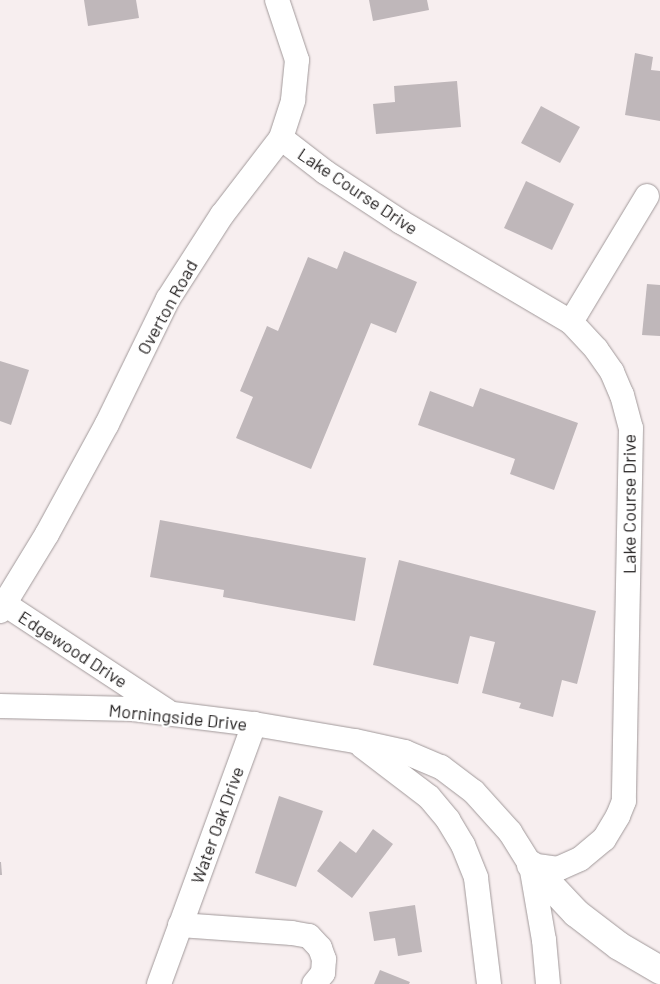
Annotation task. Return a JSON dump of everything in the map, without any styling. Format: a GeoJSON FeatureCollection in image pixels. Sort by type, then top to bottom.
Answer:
{"type":"FeatureCollection","features":[{"type":"Feature","properties":{"kind":"main road"},"geometry":{"type":"LineString","coordinates":[[532,865],[576,913],[619,946],[660,970]]}},
{"type":"Feature","properties":{"kind":"street","name":"Overton Road"},"geometry":{"type":"LineString","coordinates":[[2,605],[47,534],[107,424],[168,299],[222,215],[282,138],[293,100],[297,60],[277,0]]}},
{"type":"Feature","properties":{"kind":"street","name":"Lake Course Drive"},"geometry":{"type":"LineString","coordinates":[[282,138],[325,172],[402,222],[571,322],[596,350],[612,372],[622,395],[631,428],[626,786],[624,801],[618,816],[604,839],[580,859],[558,869],[532,865]]}},
{"type":"Feature","properties":{"kind":"street"},"geometry":{"type":"LineString","coordinates":[[571,322],[647,196]]}},
{"type":"Feature","properties":{"kind":"street","name":"Edgewood Drive"},"geometry":{"type":"LineString","coordinates":[[2,605],[170,713]]}},
{"type":"Feature","properties":{"kind":"street","name":"Morningside Drive"},"geometry":{"type":"LineString","coordinates":[[0,706],[133,709],[254,724],[355,741],[405,752],[441,767],[474,792],[510,832],[532,865],[544,940],[548,984]]}},
{"type":"Feature","properties":{"kind":"street","name":"Water Oak Drive"},"geometry":{"type":"LineString","coordinates":[[159,984],[254,724]]}},
{"type":"Feature","properties":{"kind":"street","name":"Morningside Drive"},"geometry":{"type":"LineString","coordinates":[[355,741],[429,797],[448,820],[463,844],[476,878],[489,984]]}},
{"type":"Feature","properties":{"kind":"street"},"geometry":{"type":"LineString","coordinates":[[180,925],[292,933],[309,936],[320,948],[324,959],[322,973],[314,984]]}},
{"type":"Feature","properties":{"kind":"building"},"geometry":{"type":"Polygon","coordinates":[[[84,0],[136,0],[139,18],[88,26],[84,0]]]}},
{"type":"Feature","properties":{"kind":"building"},"geometry":{"type":"Polygon","coordinates":[[[369,0],[427,0],[429,10],[373,21],[369,0]]]}},
{"type":"Feature","properties":{"kind":"building"},"geometry":{"type":"Polygon","coordinates":[[[635,53],[653,57],[651,70],[660,71],[660,121],[625,115],[635,53]]]}},
{"type":"Feature","properties":{"kind":"building"},"geometry":{"type":"Polygon","coordinates":[[[457,81],[461,127],[376,134],[373,104],[395,102],[394,86],[457,81]]]}},
{"type":"Feature","properties":{"kind":"building"},"geometry":{"type":"Polygon","coordinates":[[[541,106],[580,127],[560,163],[521,143],[541,106]]]}},
{"type":"Feature","properties":{"kind":"building"},"geometry":{"type":"Polygon","coordinates":[[[526,181],[574,204],[552,250],[504,228],[526,181]]]}},
{"type":"Feature","properties":{"kind":"building"},"geometry":{"type":"Polygon","coordinates":[[[344,251],[417,282],[396,333],[371,323],[311,469],[236,438],[253,397],[240,391],[267,326],[278,331],[308,257],[337,269],[344,251]]]}},
{"type":"Feature","properties":{"kind":"building"},"geometry":{"type":"Polygon","coordinates":[[[647,284],[660,285],[660,336],[642,335],[647,284]]]}},
{"type":"Feature","properties":{"kind":"building"},"geometry":{"type":"Polygon","coordinates":[[[0,361],[29,370],[11,425],[0,421],[0,361]]]}},
{"type":"Feature","properties":{"kind":"building"},"geometry":{"type":"Polygon","coordinates":[[[480,388],[578,423],[554,490],[510,474],[515,459],[418,425],[430,391],[473,407],[480,388]]]}},
{"type":"Feature","properties":{"kind":"building"},"geometry":{"type":"Polygon","coordinates":[[[160,520],[366,558],[355,621],[223,597],[224,590],[150,577],[160,520]]]}},
{"type":"Feature","properties":{"kind":"building"},"geometry":{"type":"Polygon","coordinates":[[[399,560],[596,611],[577,684],[562,680],[553,717],[519,708],[521,703],[482,693],[495,642],[470,636],[458,684],[373,665],[399,560]]]}},
{"type":"Feature","properties":{"kind":"building"},"geometry":{"type":"Polygon","coordinates":[[[279,796],[323,811],[296,887],[255,873],[279,796]]]}},
{"type":"Feature","properties":{"kind":"building"},"geometry":{"type":"Polygon","coordinates":[[[373,829],[393,844],[352,898],[317,871],[340,841],[356,853],[373,829]]]}},
{"type":"Feature","properties":{"kind":"building"},"geometry":{"type":"Polygon","coordinates":[[[1,862],[2,875],[0,875],[1,862]]]}},
{"type":"Feature","properties":{"kind":"building"},"geometry":{"type":"Polygon","coordinates":[[[415,905],[422,952],[398,956],[395,938],[374,941],[369,912],[415,905]]]}},
{"type":"Feature","properties":{"kind":"building"},"geometry":{"type":"Polygon","coordinates":[[[380,970],[410,982],[409,984],[374,984],[380,970]]]}}]}
